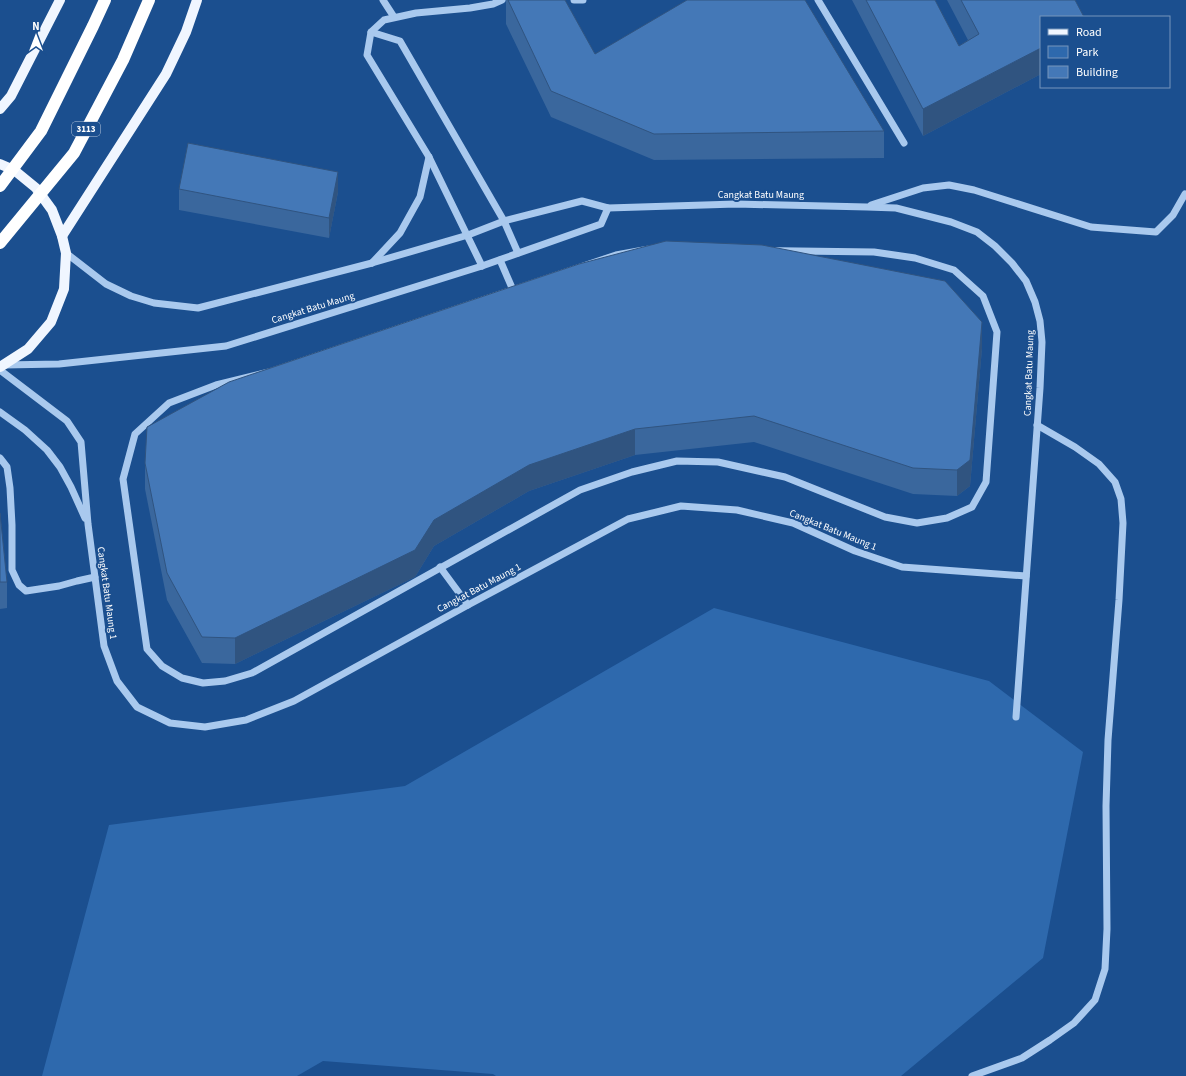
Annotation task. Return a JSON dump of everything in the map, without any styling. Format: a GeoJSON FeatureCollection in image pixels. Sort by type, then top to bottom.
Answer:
{"type":"FeatureCollection","features":[{"type":"Feature","properties":{"kind":"highway"},"geometry":{"type":"LineString","coordinates":[[0,186],[41,131],[105,0]]}},
{"type":"Feature","properties":{"kind":"highway","name":"3113"},"geometry":{"type":"LineString","coordinates":[[0,243],[74,153],[122,60],[149,0]]}},
{"type":"Feature","properties":{"kind":"main road"},"geometry":{"type":"LineString","coordinates":[[0,109],[11,96],[60,0]]}},
{"type":"Feature","properties":{"kind":"main road"},"geometry":{"type":"LineString","coordinates":[[62,236],[166,74],[186,32],[197,0]]}},
{"type":"Feature","properties":{"kind":"main road"},"geometry":{"type":"LineString","coordinates":[[0,164],[14,170],[36,188],[52,210],[62,236],[66,253],[64,289],[51,322],[28,349],[1,367]]}},
{"type":"Feature","properties":{"kind":"street"},"geometry":{"type":"LineString","coordinates":[[383,0],[394,17]]}},
{"type":"Feature","properties":{"kind":"street"},"geometry":{"type":"LineString","coordinates":[[482,266],[429,157],[368,55],[371,32],[384,20],[416,13],[470,8],[493,4],[502,0]]}},
{"type":"Feature","properties":{"kind":"street"},"geometry":{"type":"LineString","coordinates":[[574,0],[583,0]]}},
{"type":"Feature","properties":{"kind":"street"},"geometry":{"type":"LineString","coordinates":[[818,0],[904,143]]}},
{"type":"Feature","properties":{"kind":"street"},"geometry":{"type":"LineString","coordinates":[[371,32],[400,41],[504,222],[518,253]]}},
{"type":"Feature","properties":{"kind":"street"},"geometry":{"type":"LineString","coordinates":[[372,263],[400,233],[420,197],[429,157]]}},
{"type":"Feature","properties":{"kind":"street"},"geometry":{"type":"LineString","coordinates":[[867,207],[923,188],[948,185],[974,190],[1091,227],[1156,232],[1173,215],[1185,194]]}},
{"type":"Feature","properties":{"kind":"street","name":"Cangkat Batu Maung"},"geometry":{"type":"LineString","coordinates":[[66,253],[106,284],[131,296],[154,303],[198,308],[372,263],[468,235],[504,222],[582,201],[608,208],[736,204],[896,208],[958,224],[978,232],[1012,263],[1026,281],[1035,302],[1040,321],[1042,342],[1016,717]]}},
{"type":"Feature","properties":{"kind":"street","name":"Cangkat Batu Maung"},"geometry":{"type":"LineString","coordinates":[[1,367],[59,364],[226,346],[482,266],[601,224],[608,208]]}},
{"type":"Feature","properties":{"kind":"street"},"geometry":{"type":"LineString","coordinates":[[649,249],[874,252],[915,258],[954,270],[983,296],[997,332],[986,482],[972,507],[947,518],[917,523],[885,517],[785,477],[718,462],[677,461],[632,472],[580,490],[252,673],[225,681],[203,683],[182,678],[162,666],[147,649],[123,479],[135,434],[169,403],[216,385],[270,372],[487,303],[513,290],[536,286],[616,255],[649,249]]}},
{"type":"Feature","properties":{"kind":"street"},"geometry":{"type":"LineString","coordinates":[[500,260],[513,290]]}},
{"type":"Feature","properties":{"kind":"street","name":"Cangkat Batu Maung 1"},"geometry":{"type":"LineString","coordinates":[[1,367],[67,421],[81,442],[88,524],[104,646],[117,681],[137,707],[170,723],[205,727],[246,720],[294,701],[628,518],[681,506],[737,510],[794,523],[855,551],[902,566],[1026,576]]}},
{"type":"Feature","properties":{"kind":"street","name":"Cangkat Batu Maung 1"},"geometry":{"type":"LineString","coordinates":[[0,412],[25,430],[47,450],[60,467],[88,524]]}},
{"type":"Feature","properties":{"kind":"street"},"geometry":{"type":"LineString","coordinates":[[972,1076],[1022,1058],[1074,1022],[1095,1000],[1105,969],[1107,929],[1106,806],[1108,740],[1119,600],[1123,523],[1121,499],[1115,482],[1099,464],[1076,447],[1037,425]]}},
{"type":"Feature","properties":{"kind":"street"},"geometry":{"type":"LineString","coordinates":[[0,458],[7,467],[12,525],[12,570],[19,585],[26,591],[59,586],[95,577]]}},
{"type":"Feature","properties":{"kind":"street"},"geometry":{"type":"LineString","coordinates":[[440,567],[468,605]]}},
{"type":"Feature","properties":{"kind":"green space"},"geometry":{"type":"Polygon","coordinates":[[[714,608],[989,681],[1083,752],[1043,958],[901,1076],[496,1076],[493,1074],[323,1061],[297,1076],[42,1076],[109,825],[405,786],[714,608]]]}},
{"type":"Feature","properties":{"kind":"building"},"geometry":{"type":"Polygon","coordinates":[[[508,0],[565,0],[595,54],[687,0],[805,0],[884,131],[654,134],[551,91],[508,0]]]}},
{"type":"Feature","properties":{"kind":"building"},"geometry":{"type":"Polygon","coordinates":[[[866,0],[935,0],[959,46],[979,34],[961,0],[1075,0],[1083,16],[1040,16],[1040,49],[923,109],[866,0]]]}},
{"type":"Feature","properties":{"kind":"building"},"geometry":{"type":"Polygon","coordinates":[[[188,143],[338,172],[329,218],[179,189],[188,143]]]}},
{"type":"Feature","properties":{"kind":"building"},"geometry":{"type":"Polygon","coordinates":[[[666,241],[762,245],[945,281],[982,322],[970,460],[957,470],[913,468],[754,416],[635,429],[529,465],[434,520],[415,550],[235,638],[202,637],[167,573],[145,463],[147,427],[229,382],[579,264],[666,241]]]}},
{"type":"Feature","properties":{"kind":"building"},"geometry":{"type":"Polygon","coordinates":[[[0,513],[7,582],[0,582],[0,513]]]}}]}
